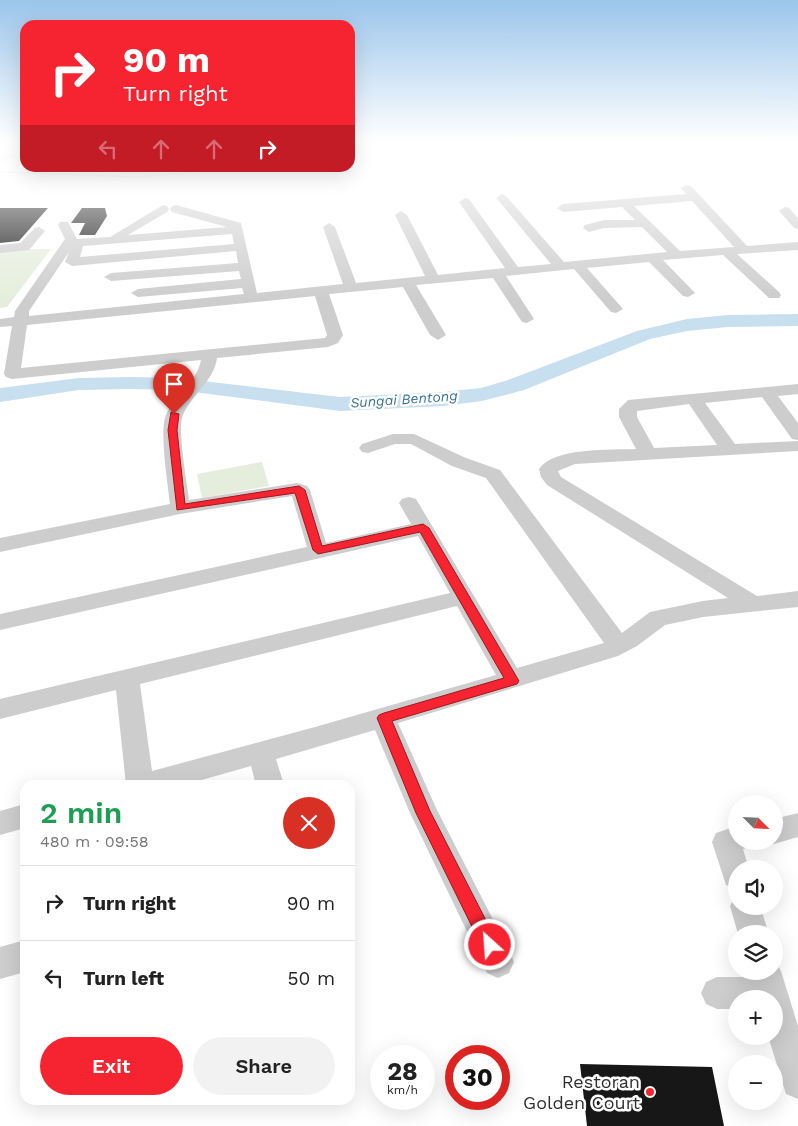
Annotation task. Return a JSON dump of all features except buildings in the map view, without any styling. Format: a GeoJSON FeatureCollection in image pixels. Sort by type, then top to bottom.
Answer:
{"type":"FeatureCollection","features":[{"type":"Feature","properties":{"kind":"street"},"geometry":{"type":"LineString","coordinates":[[693,195],[743,249]]}},
{"type":"Feature","properties":{"kind":"street"},"geometry":{"type":"LineString","coordinates":[[562,208],[695,197]]}},
{"type":"Feature","properties":{"kind":"street"},"geometry":{"type":"LineString","coordinates":[[502,198],[561,267]]}},
{"type":"Feature","properties":{"kind":"street"},"geometry":{"type":"LineString","coordinates":[[465,202],[514,272]]}},
{"type":"Feature","properties":{"kind":"street"},"geometry":{"type":"LineString","coordinates":[[624,202],[677,255]]}},
{"type":"Feature","properties":{"kind":"street"},"geometry":{"type":"LineString","coordinates":[[111,240],[169,209],[237,226],[251,297]]}},
{"type":"Feature","properties":{"kind":"street"},"geometry":{"type":"LineString","coordinates":[[785,211],[798,225]]}},
{"type":"Feature","properties":{"kind":"street"},"geometry":{"type":"LineString","coordinates":[[400,215],[434,280]]}},
{"type":"Feature","properties":{"kind":"street"},"geometry":{"type":"LineString","coordinates":[[590,228],[604,224],[644,223]]}},
{"type":"Feature","properties":{"kind":"street"},"geometry":{"type":"LineString","coordinates":[[64,225],[71,239],[21,316],[11,372],[14,374],[331,341],[335,335],[321,291]]}},
{"type":"Feature","properties":{"kind":"street"},"geometry":{"type":"LineString","coordinates":[[329,227],[351,288]]}},
{"type":"Feature","properties":{"kind":"street"},"geometry":{"type":"LineString","coordinates":[[237,230],[78,243],[72,262],[241,247]]}},
{"type":"Feature","properties":{"kind":"street"},"geometry":{"type":"LineString","coordinates":[[0,249],[24,247],[38,231]]}},
{"type":"Feature","properties":{"kind":"street"},"geometry":{"type":"LineString","coordinates":[[112,295],[251,297],[408,283],[652,257],[798,246]]}},
{"type":"Feature","properties":{"kind":"street"},"geometry":{"type":"LineString","coordinates":[[726,251],[774,295]]}},
{"type":"Feature","properties":{"kind":"street"},"geometry":{"type":"LineString","coordinates":[[652,257],[688,293]]}},
{"type":"Feature","properties":{"kind":"street"},"geometry":{"type":"LineString","coordinates":[[111,258],[112,295]]}},
{"type":"Feature","properties":{"kind":"street"},"geometry":{"type":"LineString","coordinates":[[577,265],[616,309]]}},
{"type":"Feature","properties":{"kind":"street"},"geometry":{"type":"LineString","coordinates":[[0,323],[21,316],[245,266]]}},
{"type":"Feature","properties":{"kind":"street"},"geometry":{"type":"LineString","coordinates":[[497,273],[527,319]]}},
{"type":"Feature","properties":{"kind":"street"},"geometry":{"type":"LineString","coordinates":[[112,295],[248,283]]}},
{"type":"Feature","properties":{"kind":"street"},"geometry":{"type":"LineString","coordinates":[[408,283],[438,335]]}},
{"type":"Feature","properties":{"kind":"street"},"geometry":{"type":"LineString","coordinates":[[180,508],[172,422],[174,414],[209,368],[210,355]]}},
{"type":"Feature","properties":{"kind":"street"},"geometry":{"type":"LineString","coordinates":[[648,454],[628,417],[630,406],[640,402],[798,389]]}},
{"type":"Feature","properties":{"kind":"street"},"geometry":{"type":"LineString","coordinates":[[766,391],[798,435]]}},
{"type":"Feature","properties":{"kind":"street"},"geometry":{"type":"LineString","coordinates":[[693,398],[730,450]]}},
{"type":"Feature","properties":{"kind":"street"},"geometry":{"type":"LineString","coordinates":[[368,448],[392,440],[414,439],[459,462],[493,474],[619,646]]}},
{"type":"Feature","properties":{"kind":"street"},"geometry":{"type":"LineString","coordinates":[[752,603],[554,481],[550,477],[548,469],[565,460],[798,446]]}},
{"type":"Feature","properties":{"kind":"street"},"geometry":{"type":"LineString","coordinates":[[0,545],[180,508],[299,490],[318,550]]}},
{"type":"Feature","properties":{"kind":"street"},"geometry":{"type":"LineString","coordinates":[[409,503],[512,681]]}},
{"type":"Feature","properties":{"kind":"street"},"geometry":{"type":"LineString","coordinates":[[0,622],[423,528]]}},
{"type":"Feature","properties":{"kind":"street"},"geometry":{"type":"LineString","coordinates":[[0,709],[464,597]]}},
{"type":"Feature","properties":{"kind":"street"},"geometry":{"type":"LineString","coordinates":[[160,780],[512,681],[619,646],[658,618],[678,612],[752,603],[797,600]]}},
{"type":"Feature","properties":{"kind":"street"},"geometry":{"type":"LineString","coordinates":[[126,679],[140,780]]}},
{"type":"Feature","properties":{"kind":"street"},"geometry":{"type":"LineString","coordinates":[[384,718],[424,813],[498,962]]}},
{"type":"Feature","properties":{"kind":"street"},"geometry":{"type":"LineString","coordinates":[[261,753],[269,780]]}},
{"type":"Feature","properties":{"kind":"street"},"geometry":{"type":"LineString","coordinates":[[0,823],[20,817]]}},
{"type":"Feature","properties":{"kind":"street"},"geometry":{"type":"LineString","coordinates":[[783,829],[798,825]]}},
{"type":"Feature","properties":{"kind":"street"},"geometry":{"type":"LineString","coordinates":[[0,963],[20,957]]}},
{"type":"Feature","properties":{"kind":"street"},"geometry":{"type":"LineString","coordinates":[[716,993],[728,994]]}},
{"type":"Feature","properties":{"kind":"street"},"geometry":{"type":"LineString","coordinates":[[783,1025],[798,1082]]}},
{"type":"Feature","properties":{"kind":"green space"},"geometry":{"type":"Polygon","coordinates":[[[0,249],[51,249],[7,307],[0,308],[0,249]]]}},
{"type":"Feature","properties":{"kind":"green space"},"geometry":{"type":"Polygon","coordinates":[[[262,462],[269,486],[202,498],[197,474],[262,462]]]}},
{"type":"Feature","properties":{"kind":"waterway","name":"Sungai Bentong"},"geometry":{"type":"LineString","coordinates":[[0,395],[79,384],[130,383],[178,384],[340,404],[443,399],[482,394],[516,385],[644,335],[687,325],[728,321],[798,320]]}},
{"type":"Feature","properties":{"kind":"place","name":"Restoran Golden Court"},"geometry":{"type":"Point","coordinates":[650,1092]}},
{"type":"Feature","properties":{"kind":"route"},"geometry":{"type":"LineString","coordinates":[[174,414],[172,430],[180,508],[297,489],[299,490],[318,550],[423,528],[512,681],[384,718],[424,813],[490,945]]}}]}
